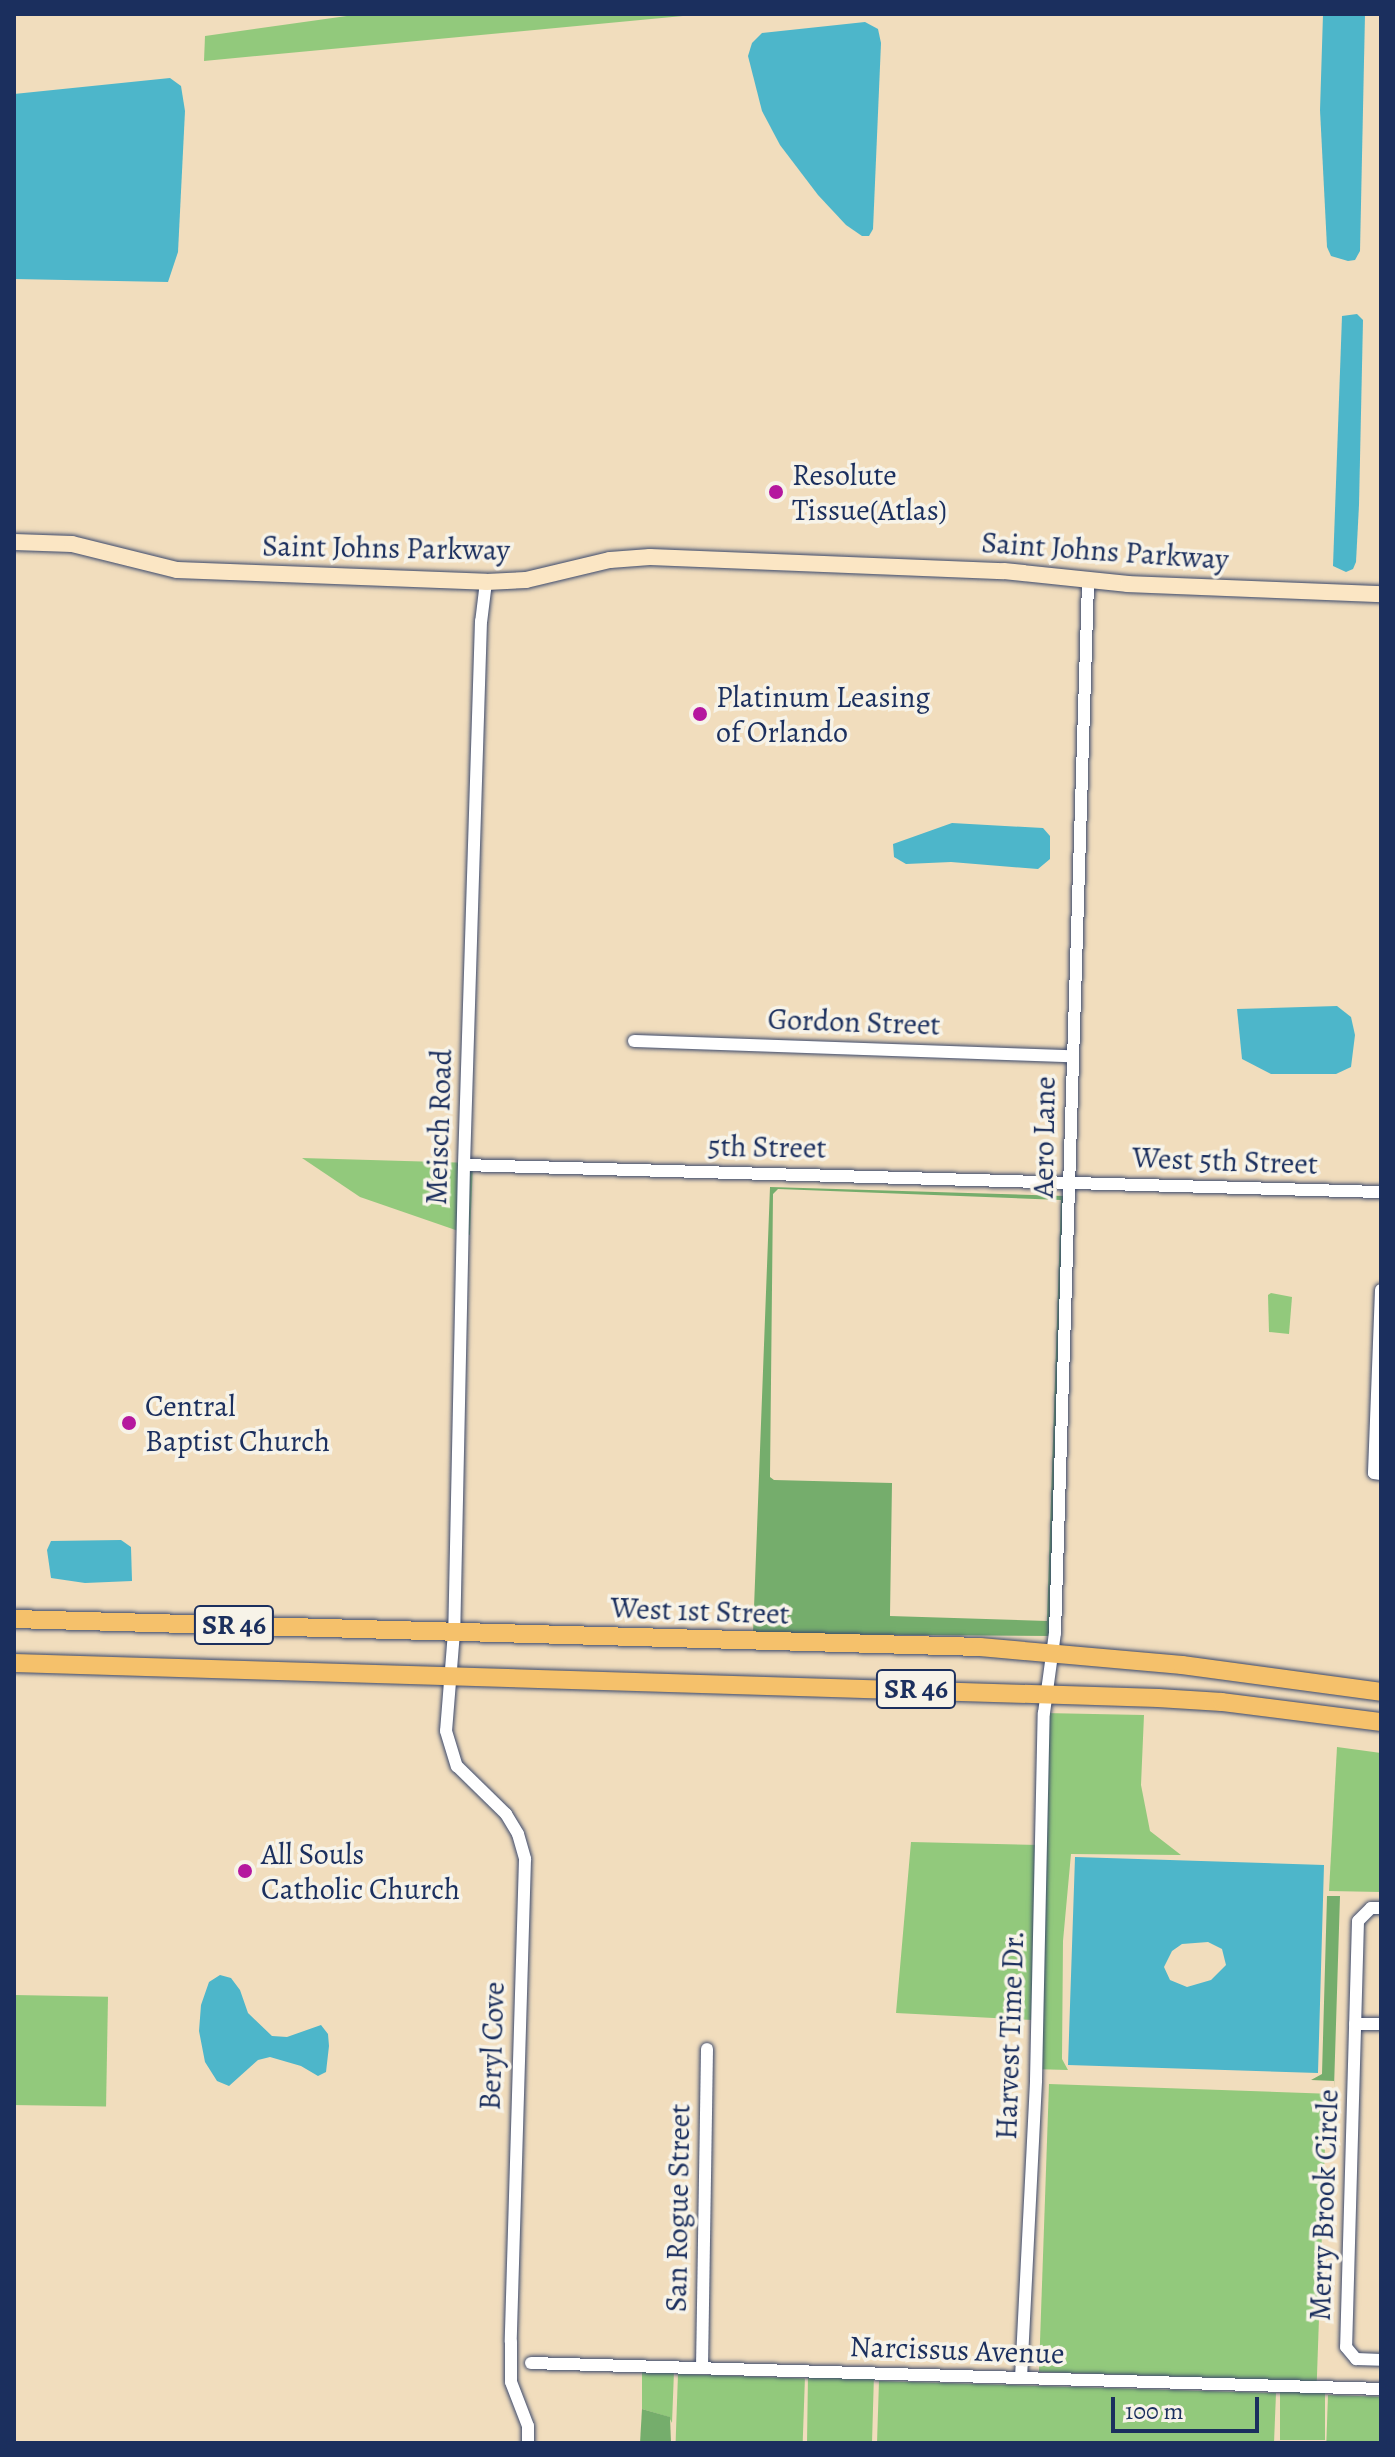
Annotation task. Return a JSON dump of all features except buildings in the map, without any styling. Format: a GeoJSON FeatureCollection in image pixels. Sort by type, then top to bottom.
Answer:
{"type":"FeatureCollection","features":[{"type":"Feature","properties":{"kind":"main road","name":"West 1st Street"},"geometry":{"type":"LineString","coordinates":[[14,1619],[922,1645],[1182,1665],[1381,1692]]}},
{"type":"Feature","properties":{"kind":"main road","name":"SR 46"},"geometry":{"type":"LineString","coordinates":[[14,1663],[1047,1693],[1211,1701],[1381,1722]]}},
{"type":"Feature","properties":{"kind":"street","name":"Saint Johns Parkway"},"geometry":{"type":"LineString","coordinates":[[14,542],[72,544],[177,570],[486,582],[526,580],[610,560],[650,557],[1004,571],[1088,582],[1381,594]]}},
{"type":"Feature","properties":{"kind":"street","name":"Meisch Road"},"geometry":{"type":"LineString","coordinates":[[449,1675],[454,1632],[480,637],[486,582]]}},
{"type":"Feature","properties":{"kind":"street","name":"Aero Lane"},"geometry":{"type":"LineString","coordinates":[[1047,1693],[1052,1653],[1088,582]]}},
{"type":"Feature","properties":{"kind":"street","name":"Gordon Street"},"geometry":{"type":"LineString","coordinates":[[634,1041],[1072,1056]]}},
{"type":"Feature","properties":{"kind":"street","name":"5th Street"},"geometry":{"type":"LineString","coordinates":[[464,1165],[1068,1183]]}},
{"type":"Feature","properties":{"kind":"street","name":"West 5th Street"},"geometry":{"type":"LineString","coordinates":[[1068,1183],[1381,1192]]}},
{"type":"Feature","properties":{"kind":"street"},"geometry":{"type":"LineString","coordinates":[[1381,1290],[1374,1473],[1381,1474]]}},
{"type":"Feature","properties":{"kind":"street","name":"Beryl Cove"},"geometry":{"type":"LineString","coordinates":[[449,1675],[448,1745],[457,1766],[506,1814],[518,1834],[525,1859],[511,2382],[525,2412],[528,2443]]}},
{"type":"Feature","properties":{"kind":"street","name":"Harvest Time Dr."},"geometry":{"type":"LineString","coordinates":[[1021,2378],[1036,2080],[1047,1693]]}},
{"type":"Feature","properties":{"kind":"street","name":"Merry Brook Circle"},"geometry":{"type":"LineString","coordinates":[[1381,1908],[1371,1908],[1358,1921],[1346,2347],[1356,2359],[1381,2360]]}},
{"type":"Feature","properties":{"kind":"street"},"geometry":{"type":"LineString","coordinates":[[1355,2024],[1381,2024]]}},
{"type":"Feature","properties":{"kind":"street","name":"San Rogue Street"},"geometry":{"type":"LineString","coordinates":[[702,2368],[707,2049]]}},
{"type":"Feature","properties":{"kind":"street","name":"Narcissus Avenue"},"geometry":{"type":"LineString","coordinates":[[531,2363],[1381,2389]]}},
{"type":"Feature","properties":{"kind":"green space"},"geometry":{"type":"Polygon","coordinates":[[[361,14],[704,14],[204,61],[205,36],[361,14]]]}},
{"type":"Feature","properties":{"kind":"green space"},"geometry":{"type":"Polygon","coordinates":[[[302,1158],[473,1163],[470,1235],[360,1197],[302,1158]]]}},
{"type":"Feature","properties":{"kind":"green space"},"geometry":{"type":"Polygon","coordinates":[[[770,1187],[1065,1196],[1054,1636],[753,1634],[770,1187]],[[778,1189],[773,1194],[770,1477],[774,1480],[892,1483],[890,1616],[1047,1621],[1061,1200],[778,1189]]]}},
{"type":"Feature","properties":{"kind":"green space"},"geometry":{"type":"Polygon","coordinates":[[[1268,1295],[1292,1297],[1289,1334],[1269,1332],[1268,1295]]]}},
{"type":"Feature","properties":{"kind":"green space"},"geometry":{"type":"Polygon","coordinates":[[[1044,1713],[1144,1715],[1141,1785],[1150,1831],[1181,1855],[1071,1854],[1063,1941],[1062,2059],[1068,2070],[1032,2069],[1033,2020],[896,2013],[911,1842],[1039,1845],[1044,1713]]]}},
{"type":"Feature","properties":{"kind":"green space"},"geometry":{"type":"Polygon","coordinates":[[[1337,1747],[1381,1753],[1381,1892],[1329,1891],[1337,1747]]]}},
{"type":"Feature","properties":{"kind":"green space"},"geometry":{"type":"Polygon","coordinates":[[[1327,1896],[1340,1896],[1334,2088],[1334,2081],[1311,2080],[1322,2074],[1327,1896]]]}},
{"type":"Feature","properties":{"kind":"green space"},"geometry":{"type":"Polygon","coordinates":[[[14,1995],[108,1997],[106,2107],[14,2105],[14,1995]]]}},
{"type":"Feature","properties":{"kind":"green space"},"geometry":{"type":"Polygon","coordinates":[[[1049,2084],[1327,2094],[1317,2382],[1039,2372],[1049,2084]]]}},
{"type":"Feature","properties":{"kind":"green space"},"geometry":{"type":"Polygon","coordinates":[[[642,2370],[874,2374],[872,2443],[807,2443],[808,2375],[674,2371],[672,2423],[669,2417],[642,2409],[642,2370]]]}},
{"type":"Feature","properties":{"kind":"green space"},"geometry":{"type":"Polygon","coordinates":[[[678,2374],[805,2378],[803,2443],[676,2443],[678,2374]]]}},
{"type":"Feature","properties":{"kind":"green space"},"geometry":{"type":"Polygon","coordinates":[[[879,2381],[1276,2393],[1274,2443],[877,2443],[879,2381]]]}},
{"type":"Feature","properties":{"kind":"green space"},"geometry":{"type":"Polygon","coordinates":[[[1280,2391],[1325,2391],[1325,2440],[1280,2440],[1280,2391]]]}},
{"type":"Feature","properties":{"kind":"green space"},"geometry":{"type":"Polygon","coordinates":[[[1328,2395],[1381,2397],[1379,2443],[1326,2443],[1328,2395]]]}},
{"type":"Feature","properties":{"kind":"green space"},"geometry":{"type":"Polygon","coordinates":[[[642,2409],[670,2417],[671,2443],[640,2443],[642,2409]]]}},
{"type":"Feature","properties":{"kind":"water"},"geometry":{"type":"Polygon","coordinates":[[[1323,14],[1365,14],[1360,251],[1355,260],[1348,261],[1331,256],[1327,247],[1320,110],[1323,14]]]}},
{"type":"Feature","properties":{"kind":"water"},"geometry":{"type":"Polygon","coordinates":[[[865,22],[878,29],[881,43],[873,229],[869,236],[862,236],[846,225],[818,195],[780,145],[762,111],[748,56],[752,43],[762,33],[865,22]]]}},
{"type":"Feature","properties":{"kind":"water"},"geometry":{"type":"Polygon","coordinates":[[[170,78],[181,86],[185,111],[178,252],[168,282],[14,279],[14,94],[170,78]]]}},
{"type":"Feature","properties":{"kind":"water"},"geometry":{"type":"Polygon","coordinates":[[[1357,314],[1363,320],[1359,505],[1356,562],[1353,569],[1346,572],[1333,566],[1342,316],[1357,314]]]}},
{"type":"Feature","properties":{"kind":"water"},"geometry":{"type":"Polygon","coordinates":[[[952,823],[1043,828],[1050,836],[1050,859],[1038,869],[951,862],[906,864],[894,857],[893,844],[952,823]]]}},
{"type":"Feature","properties":{"kind":"water"},"geometry":{"type":"Polygon","coordinates":[[[1337,1006],[1351,1017],[1355,1035],[1351,1067],[1336,1074],[1271,1074],[1242,1059],[1237,1009],[1337,1006]]]}},
{"type":"Feature","properties":{"kind":"water"},"geometry":{"type":"Polygon","coordinates":[[[121,1540],[131,1547],[132,1581],[85,1583],[51,1578],[47,1550],[51,1541],[121,1540]]]}},
{"type":"Feature","properties":{"kind":"water"},"geometry":{"type":"Polygon","coordinates":[[[1075,1857],[1324,1865],[1318,2073],[1068,2065],[1075,1857]],[[1208,1942],[1182,1944],[1172,1951],[1164,1967],[1170,1980],[1187,1987],[1211,1980],[1226,1965],[1222,1949],[1208,1942]]]}},
{"type":"Feature","properties":{"kind":"water"},"geometry":{"type":"Polygon","coordinates":[[[220,1975],[231,1978],[240,1990],[248,2013],[272,2036],[287,2037],[321,2025],[328,2034],[326,2072],[318,2076],[301,2066],[270,2057],[258,2060],[229,2086],[217,2081],[205,2062],[199,2031],[201,2005],[209,1982],[220,1975]]]}},
{"type":"Feature","properties":{"kind":"place","name":"Resolute Tissue(Atlas)"},"geometry":{"type":"Point","coordinates":[776,492]}},
{"type":"Feature","properties":{"kind":"place","name":"Platinum Leasing of Orlando"},"geometry":{"type":"Point","coordinates":[700,714]}},
{"type":"Feature","properties":{"kind":"place","name":"Central Baptist Church"},"geometry":{"type":"Point","coordinates":[129,1423]}},
{"type":"Feature","properties":{"kind":"place","name":"All Souls Catholic Church"},"geometry":{"type":"Point","coordinates":[245,1871]}}]}
